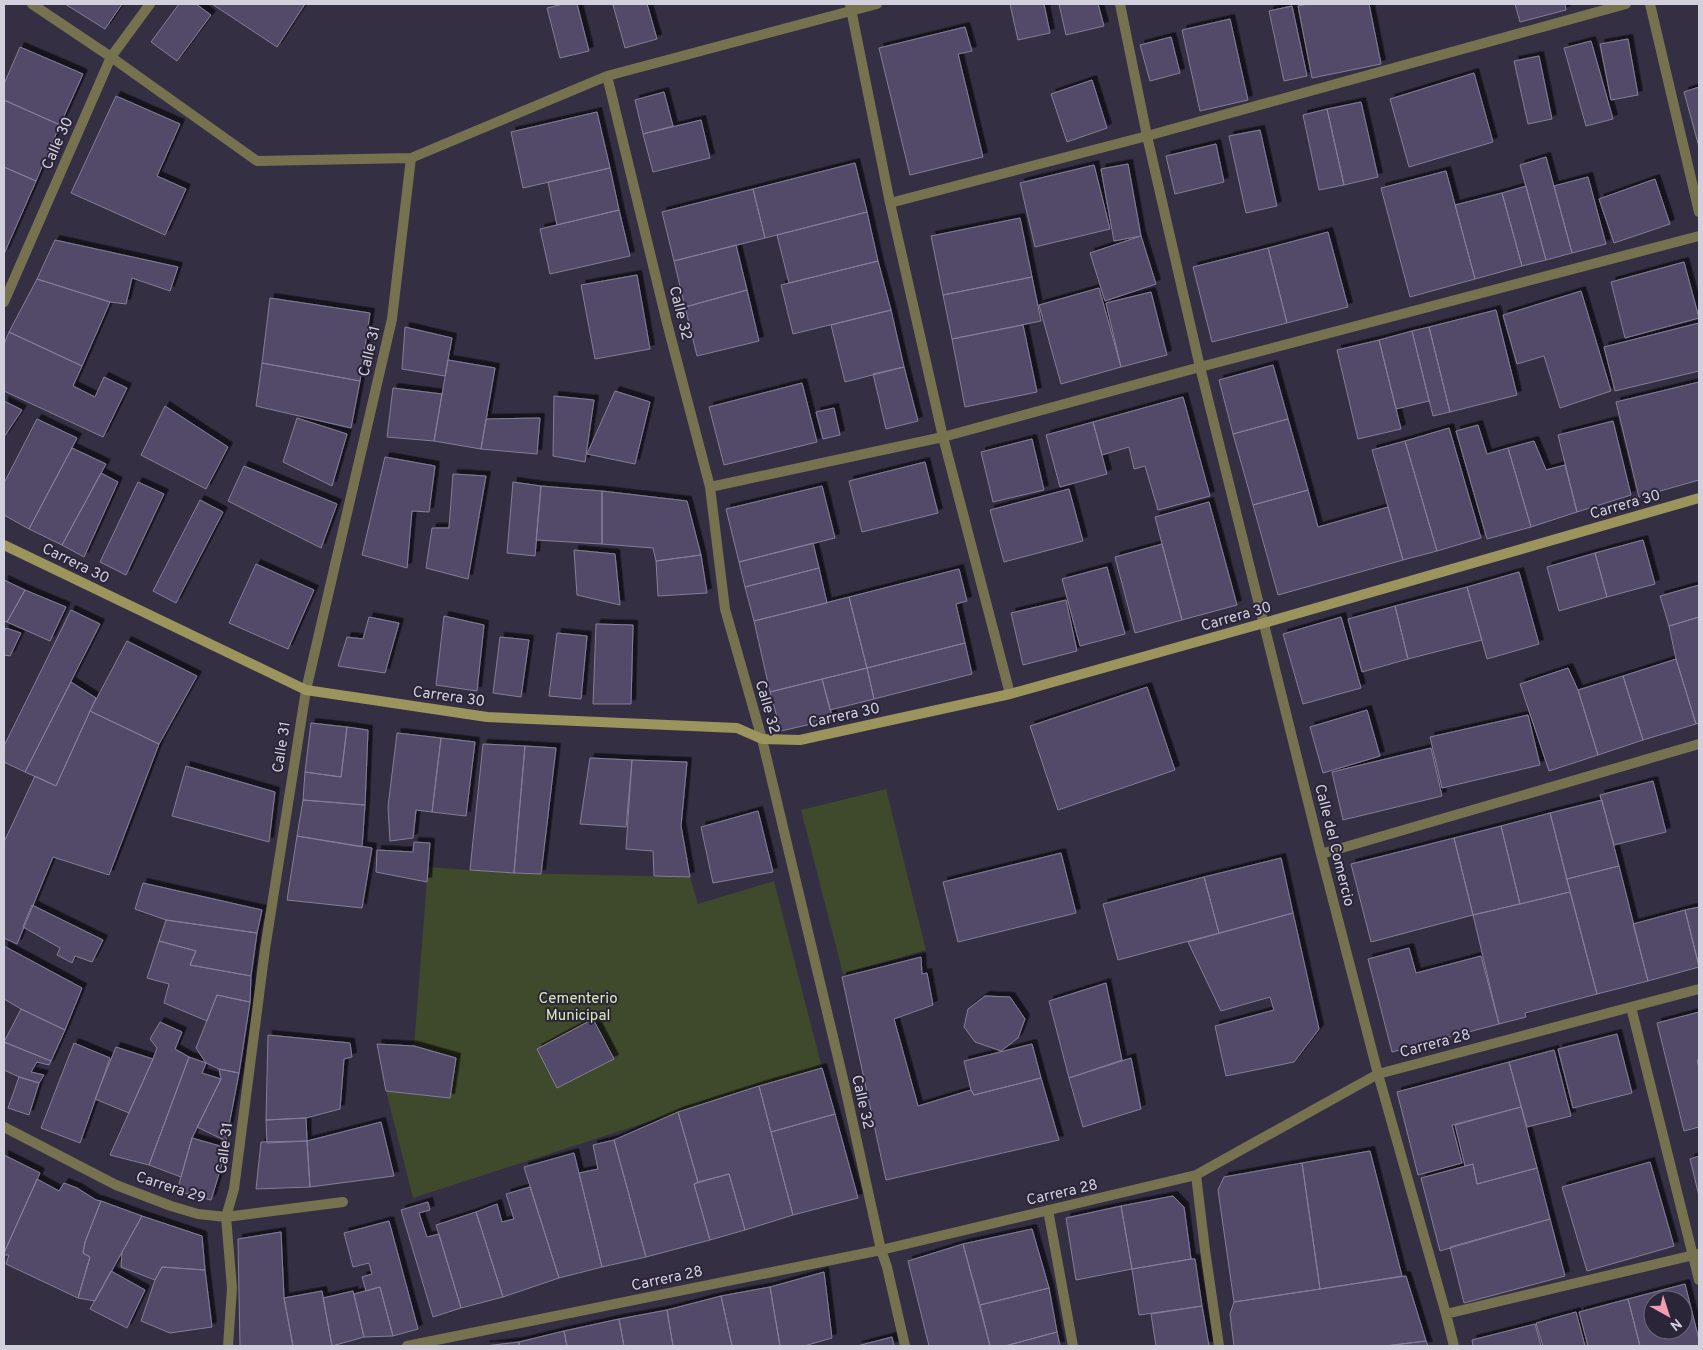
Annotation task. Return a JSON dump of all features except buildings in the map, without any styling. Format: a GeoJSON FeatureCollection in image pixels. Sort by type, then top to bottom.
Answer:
{"type":"FeatureCollection","features":[{"type":"Feature","properties":{"kind":"main road","name":"Carrera 30"},"geometry":{"type":"LineString","coordinates":[[4,545],[306,690],[488,717],[737,728],[762,739],[800,740],[1010,694],[1699,498]]}},
{"type":"Feature","properties":{"kind":"street"},"geometry":{"type":"LineString","coordinates":[[32,4],[111,57],[257,161],[411,158],[607,76],[851,7],[877,4]]}},
{"type":"Feature","properties":{"kind":"street","name":"Calle 30"},"geometry":{"type":"LineString","coordinates":[[4,302],[111,57],[150,4]]}},
{"type":"Feature","properties":{"kind":"street","name":"Calle del Comercio"},"geometry":{"type":"LineString","coordinates":[[1120,4],[1147,136],[1200,367],[1321,854],[1378,1074],[1454,1346]]}},
{"type":"Feature","properties":{"kind":"street"},"geometry":{"type":"LineString","coordinates":[[890,202],[1147,136],[1626,4]]}},
{"type":"Feature","properties":{"kind":"street"},"geometry":{"type":"LineString","coordinates":[[1650,4],[1699,212]]}},
{"type":"Feature","properties":{"kind":"street"},"geometry":{"type":"LineString","coordinates":[[851,7],[890,202],[943,437],[1010,694]]}},
{"type":"Feature","properties":{"kind":"street","name":"Calle 32"},"geometry":{"type":"LineString","coordinates":[[607,76],[710,486],[725,609],[762,739],[905,1346]]}},
{"type":"Feature","properties":{"kind":"street","name":"Calle 31"},"geometry":{"type":"LineString","coordinates":[[228,1346],[232,1288],[226,1217],[234,1189],[265,949],[306,690],[392,319],[411,158]]}},
{"type":"Feature","properties":{"kind":"street"},"geometry":{"type":"LineString","coordinates":[[710,486],[943,437],[1200,367],[1699,236]]}},
{"type":"Feature","properties":{"kind":"street"},"geometry":{"type":"LineString","coordinates":[[1321,854],[1699,744]]}},
{"type":"Feature","properties":{"kind":"street","name":"Carrera 28"},"geometry":{"type":"LineString","coordinates":[[406,1346],[881,1250],[1196,1175],[1378,1074],[1699,989]]}},
{"type":"Feature","properties":{"kind":"street"},"geometry":{"type":"LineString","coordinates":[[1631,1007],[1696,1254],[1699,1280]]}},
{"type":"Feature","properties":{"kind":"street","name":"Carrera 29"},"geometry":{"type":"LineString","coordinates":[[4,1127],[116,1185],[198,1214],[226,1217],[343,1202]]}},
{"type":"Feature","properties":{"kind":"street"},"geometry":{"type":"LineString","coordinates":[[1196,1175],[1219,1346]]}},
{"type":"Feature","properties":{"kind":"street"},"geometry":{"type":"LineString","coordinates":[[1048,1210],[1073,1346]]}},
{"type":"Feature","properties":{"kind":"street"},"geometry":{"type":"LineString","coordinates":[[1446,1314],[1696,1254]]}},
{"type":"Feature","properties":{"kind":"green space"},"geometry":{"type":"Polygon","coordinates":[[[886,789],[926,950],[843,974],[801,810],[886,789]]]}},
{"type":"Feature","properties":{"kind":"green space","name":"Cementerio Municipal"},"geometry":{"type":"Polygon","coordinates":[[[428,867],[514,873],[690,877],[698,904],[774,881],[822,1068],[759,1086],[413,1198],[386,1091],[449,1098],[456,1058],[414,1046],[428,867]]]}}]}
